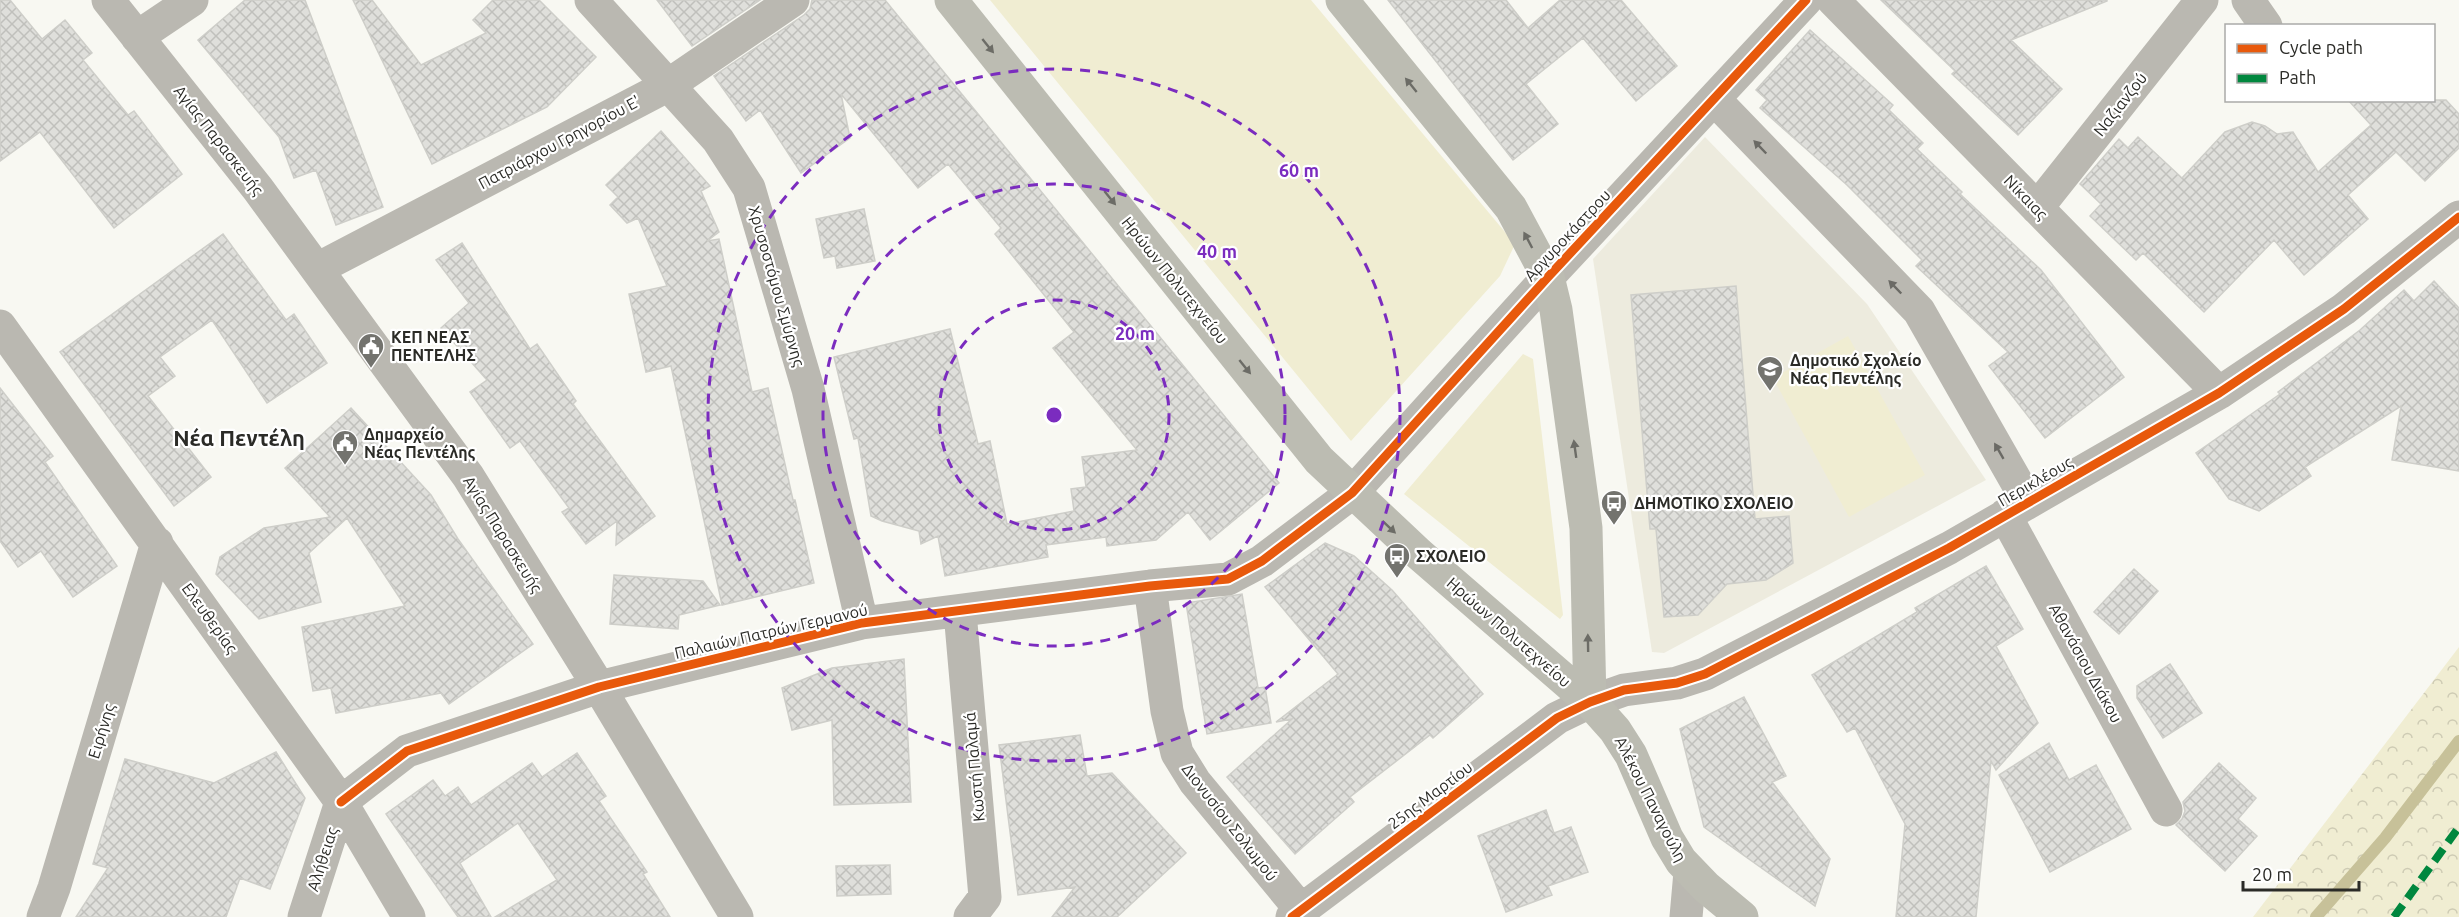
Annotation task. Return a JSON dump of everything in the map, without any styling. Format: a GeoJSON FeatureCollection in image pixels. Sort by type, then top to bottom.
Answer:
{"type":"FeatureCollection","features":[{"type":"Feature","properties":{"kind":"main road","name":"Ηρώων Πολυτεχνείου"},"geometry":{"type":"LineString","coordinates":[[951,0],[1319,459],[1352,493],[1419,554],[1590,702]]}},
{"type":"Feature","properties":{"kind":"main road","name":"Ηρώων Πολυτεχνείου"},"geometry":{"type":"LineString","coordinates":[[1342,0],[1511,208],[1548,277],[1556,310],[1586,528],[1590,702]]}},
{"type":"Feature","properties":{"kind":"main road","name":"Αλέκου Παναγούλη"},"geometry":{"type":"LineString","coordinates":[[1590,702],[1615,730],[1631,755],[1667,838],[1690,872],[1742,917]]}},
{"type":"Feature","properties":{"kind":"street","name":"Αγίας Παρασκευής"},"geometry":{"type":"LineString","coordinates":[[108,0],[258,189],[468,476],[599,687],[737,917]]}},
{"type":"Feature","properties":{"kind":"street"},"geometry":{"type":"LineString","coordinates":[[137,37],[192,0]]}},
{"type":"Feature","properties":{"kind":"street","name":"Χρυσοστόμου Σμύρνης"},"geometry":{"type":"LineString","coordinates":[[591,0],[718,140],[749,188],[808,389],[862,623]]}},
{"type":"Feature","properties":{"kind":"street","name":"Πατριάρχου Γρηγορίου Ε'"},"geometry":{"type":"LineString","coordinates":[[317,269],[667,86],[793,0]]}},
{"type":"Feature","properties":{"kind":"street","name":"Αργυροκάστρου"},"geometry":{"type":"LineString","coordinates":[[1352,493],[1548,277],[1806,0]]}},
{"type":"Feature","properties":{"kind":"street","name":"Νίκαιας"},"geometry":{"type":"LineString","coordinates":[[1833,0],[2219,393]]}},
{"type":"Feature","properties":{"kind":"street","name":"Ναζιανζού"},"geometry":{"type":"LineString","coordinates":[[2037,208],[2202,0]]}},
{"type":"Feature","properties":{"kind":"street"},"geometry":{"type":"LineString","coordinates":[[2248,0],[2265,24]]}},
{"type":"Feature","properties":{"kind":"street","name":"Αθανάσιου Διάκου"},"geometry":{"type":"LineString","coordinates":[[1715,100],[1918,311],[2166,810]]}},
{"type":"Feature","properties":{"kind":"street","name":"Περικλέους"},"geometry":{"type":"LineString","coordinates":[[1590,702],[1624,690],[1677,683],[1705,674],[1949,548],[2219,393],[2344,309],[2455,230]]}},
{"type":"Feature","properties":{"kind":"street","name":"Ελευθερίας"},"geometry":{"type":"LineString","coordinates":[[0,326],[341,802],[408,917]]}},
{"type":"Feature","properties":{"kind":"street","name":"Παλαιών Πατρών Γερμανού"},"geometry":{"type":"LineString","coordinates":[[341,802],[407,751],[599,687],[862,623],[1150,586],[1228,579],[1262,561],[1352,493]]}},
{"type":"Feature","properties":{"kind":"street","name":"Ειρήνης"},"geometry":{"type":"LineString","coordinates":[[43,917],[54,888],[157,543]]}},
{"type":"Feature","properties":{"kind":"street","name":"Διονυσίου Σολωμού"},"geometry":{"type":"LineString","coordinates":[[1150,586],[1167,711],[1177,753],[1195,782],[1296,913]]}},
{"type":"Feature","properties":{"kind":"street","name":"Κωστή Παλαμά"},"geometry":{"type":"LineString","coordinates":[[960,612],[986,897],[970,917]]}},
{"type":"Feature","properties":{"kind":"street","name":"25ης Μαρτίου"},"geometry":{"type":"LineString","coordinates":[[1296,913],[1557,718],[1590,702]]}},
{"type":"Feature","properties":{"kind":"street","name":"Αλήθειας"},"geometry":{"type":"LineString","coordinates":[[304,917],[341,802]]}},
{"type":"Feature","properties":{"kind":"street"},"geometry":{"type":"LineString","coordinates":[[1686,917],[1690,872]]}},
{"type":"Feature","properties":{"kind":"shaded area","name":"Δημοτικό Σχολείο Νέας Πεντέλης"},"geometry":{"type":"Polygon","coordinates":[[[1705,137],[1867,304],[1986,480],[1664,653],[1652,652],[1593,259],[1705,137]]]}},
{"type":"Feature","properties":{"kind":"green space"},"geometry":{"type":"Polygon","coordinates":[[[990,0],[1311,0],[1515,244],[1500,276],[1351,441],[990,0]]]}},
{"type":"Feature","properties":{"kind":"green space"},"geometry":{"type":"Polygon","coordinates":[[[1848,336],[1925,475],[1849,517],[1773,378],[1848,336]]]}},
{"type":"Feature","properties":{"kind":"green space"},"geometry":{"type":"Polygon","coordinates":[[[1523,354],[1533,359],[1563,615],[1560,619],[1404,494],[1523,354]]]}},
{"type":"Feature","properties":{"kind":"green space"},"geometry":{"type":"Polygon","coordinates":[[[2459,647],[2459,917],[2253,917],[2459,647]]]}},
{"type":"Feature","properties":{"kind":"building"},"geometry":{"type":"Polygon","coordinates":[[[0,0],[10,0],[42,39],[65,20],[92,53],[83,60],[128,115],[134,111],[182,174],[114,228],[40,132],[0,161],[0,0]]]}},
{"type":"Feature","properties":{"kind":"building"},"geometry":{"type":"Polygon","coordinates":[[[245,0],[305,0],[383,207],[336,225],[316,170],[294,178],[279,137],[198,40],[245,0]]]}},
{"type":"Feature","properties":{"kind":"building"},"geometry":{"type":"Polygon","coordinates":[[[353,0],[372,0],[421,65],[486,33],[473,20],[493,0],[539,0],[596,57],[547,107],[432,164],[353,0]]]}},
{"type":"Feature","properties":{"kind":"building"},"geometry":{"type":"Polygon","coordinates":[[[657,0],[760,0],[692,46],[657,0]]]}},
{"type":"Feature","properties":{"kind":"building"},"geometry":{"type":"Polygon","coordinates":[[[812,0],[885,0],[1279,483],[1210,540],[1188,512],[1156,540],[1107,546],[1106,537],[1046,545],[1048,557],[945,576],[938,536],[921,544],[919,531],[871,516],[858,438],[854,439],[834,357],[950,329],[978,444],[990,441],[1007,524],[1074,511],[1071,489],[1086,487],[1082,457],[1137,450],[1053,348],[1074,332],[995,234],[1001,228],[948,164],[918,188],[841,94],[850,138],[801,173],[760,110],[746,121],[714,76],[804,15],[810,9],[812,0]]]}},
{"type":"Feature","properties":{"kind":"building"},"geometry":{"type":"Polygon","coordinates":[[[1388,0],[1506,0],[1528,28],[1560,0],[1621,0],[1677,66],[1636,101],[1583,38],[1526,84],[1558,124],[1513,160],[1388,0]]]}},
{"type":"Feature","properties":{"kind":"building"},"geometry":{"type":"Polygon","coordinates":[[[1881,0],[2107,1],[2011,40],[2062,89],[2018,135],[1952,74],[1955,71],[1881,0]]]}},
{"type":"Feature","properties":{"kind":"building"},"geometry":{"type":"Polygon","coordinates":[[[1810,30],[1893,105],[1889,110],[1923,143],[1917,149],[1962,192],[1960,194],[2041,270],[2124,377],[2045,438],[1989,366],[2008,352],[1916,266],[1922,260],[1847,185],[1760,108],[1767,100],[1756,90],[1810,30]]]}},
{"type":"Feature","properties":{"kind":"building"},"geometry":{"type":"Polygon","coordinates":[[[2446,100],[2459,114],[2459,148],[2425,181],[2396,152],[2348,195],[2368,219],[2304,275],[2274,240],[2204,312],[2143,253],[2136,260],[2090,216],[2101,204],[2080,184],[2119,139],[2128,148],[2138,137],[2182,178],[2225,132],[2252,122],[2265,126],[2277,134],[2293,132],[2318,172],[2371,125],[2350,102],[2446,100]]]}},
{"type":"Feature","properties":{"kind":"building"},"geometry":{"type":"Polygon","coordinates":[[[661,131],[710,186],[701,191],[719,232],[707,241],[719,239],[752,392],[768,388],[814,583],[722,605],[671,366],[646,372],[629,294],[667,286],[638,218],[627,223],[610,205],[618,197],[606,185],[661,131]]]}},
{"type":"Feature","properties":{"kind":"building"},"geometry":{"type":"Polygon","coordinates":[[[864,209],[875,261],[837,268],[835,256],[824,258],[816,219],[864,209]]]}},
{"type":"Feature","properties":{"kind":"building"},"geometry":{"type":"Polygon","coordinates":[[[223,234],[286,320],[294,314],[327,363],[267,403],[212,320],[160,357],[175,376],[148,396],[211,477],[174,506],[60,352],[223,234]]]}},
{"type":"Feature","properties":{"kind":"building"},"geometry":{"type":"Polygon","coordinates":[[[462,243],[530,349],[537,344],[576,401],[573,404],[655,516],[616,545],[617,521],[586,544],[562,512],[569,508],[520,441],[510,448],[470,392],[487,380],[441,328],[469,303],[436,260],[462,243]]]}},
{"type":"Feature","properties":{"kind":"building"},"geometry":{"type":"Polygon","coordinates":[[[2434,281],[2459,308],[2459,471],[2392,460],[2401,406],[2305,467],[2311,476],[2259,511],[2229,499],[2196,453],[2280,394],[2278,392],[2360,330],[2404,290],[2414,301],[2434,281]]]}},
{"type":"Feature","properties":{"kind":"building"},"geometry":{"type":"Polygon","coordinates":[[[1736,286],[1755,519],[1789,516],[1793,563],[1766,580],[1727,584],[1698,615],[1664,617],[1656,529],[1650,529],[1631,295],[1736,286]]]}},
{"type":"Feature","properties":{"kind":"building"},"geometry":{"type":"Polygon","coordinates":[[[0,388],[53,456],[45,462],[117,566],[73,597],[41,551],[18,567],[0,541],[0,388]]]}},
{"type":"Feature","properties":{"kind":"building"},"geometry":{"type":"Polygon","coordinates":[[[351,408],[431,495],[458,539],[533,644],[449,704],[441,693],[336,713],[331,688],[313,691],[302,627],[405,606],[347,518],[309,553],[321,602],[259,619],[216,574],[220,557],[264,528],[330,517],[285,468],[351,408]]]}},
{"type":"Feature","properties":{"kind":"building"},"geometry":{"type":"Polygon","coordinates":[[[1325,543],[1354,556],[1392,590],[1483,694],[1433,738],[1430,735],[1350,797],[1354,802],[1295,854],[1227,777],[1292,719],[1276,722],[1338,674],[1265,587],[1325,543]]]}},
{"type":"Feature","properties":{"kind":"building"},"geometry":{"type":"Polygon","coordinates":[[[1986,566],[2023,629],[1996,646],[2038,723],[1996,770],[1991,761],[1976,917],[1896,917],[1905,824],[1855,728],[1847,732],[1812,675],[1917,612],[1915,608],[1986,566]]]}},
{"type":"Feature","properties":{"kind":"building"},"geometry":{"type":"Polygon","coordinates":[[[2134,569],[2158,591],[2119,634],[2094,612],[2134,569]]]}},
{"type":"Feature","properties":{"kind":"building"},"geometry":{"type":"Polygon","coordinates":[[[614,575],[703,581],[720,605],[679,615],[678,629],[610,624],[614,575]]]}},
{"type":"Feature","properties":{"kind":"building"},"geometry":{"type":"Polygon","coordinates":[[[1242,594],[1258,688],[1265,687],[1271,723],[1207,734],[1186,603],[1242,594]]]}},
{"type":"Feature","properties":{"kind":"building"},"geometry":{"type":"Polygon","coordinates":[[[904,659],[911,802],[834,805],[832,720],[792,730],[782,688],[832,668],[904,659]]]}},
{"type":"Feature","properties":{"kind":"building"},"geometry":{"type":"Polygon","coordinates":[[[2170,664],[2202,713],[2163,738],[2137,698],[2137,686],[2170,664]]]}},
{"type":"Feature","properties":{"kind":"building"},"geometry":{"type":"Polygon","coordinates":[[[1744,697],[1786,776],[1772,782],[1830,859],[1815,906],[1704,827],[1680,729],[1744,697]]]}},
{"type":"Feature","properties":{"kind":"building"},"geometry":{"type":"Polygon","coordinates":[[[1080,735],[1087,776],[1112,773],[1186,853],[1117,917],[1052,917],[1075,887],[1018,895],[999,745],[1080,735]]]}},
{"type":"Feature","properties":{"kind":"building"},"geometry":{"type":"Polygon","coordinates":[[[2049,743],[2069,780],[2096,765],[2131,829],[2050,872],[1999,775],[2049,743]]]}},
{"type":"Feature","properties":{"kind":"building"},"geometry":{"type":"Polygon","coordinates":[[[276,752],[305,798],[270,889],[240,878],[226,917],[76,917],[108,868],[93,864],[125,759],[214,783],[276,752]]]}},
{"type":"Feature","properties":{"kind":"building"},"geometry":{"type":"Polygon","coordinates":[[[577,753],[606,796],[599,801],[647,872],[643,874],[670,917],[495,917],[557,880],[518,823],[460,863],[491,917],[458,917],[386,814],[433,780],[445,796],[458,787],[471,805],[532,763],[542,777],[577,753]]]}},
{"type":"Feature","properties":{"kind":"building"},"geometry":{"type":"Polygon","coordinates":[[[2219,763],[2256,798],[2238,819],[2257,836],[2225,871],[2176,825],[2182,819],[2185,811],[2183,802],[2219,763]]]}},
{"type":"Feature","properties":{"kind":"building"},"geometry":{"type":"Polygon","coordinates":[[[1546,810],[1554,833],[1571,827],[1588,872],[1548,886],[1552,895],[1506,912],[1478,836],[1546,810]]]}},
{"type":"Feature","properties":{"kind":"building"},"geometry":{"type":"Polygon","coordinates":[[[890,865],[891,894],[837,896],[836,866],[890,865]]]}},
{"type":"Feature","properties":{"kind":"waterway"},"geometry":{"type":"LineString","coordinates":[[2316,917],[2385,838],[2459,741]]}},
{"type":"Feature","properties":{"kind":"marked path"},"geometry":{"type":"LineString","coordinates":[[2394,917],[2459,827]]}},
{"type":"Feature","properties":{"kind":"cycle path"},"geometry":{"type":"LineString","coordinates":[[341,802],[407,751],[599,687],[862,623],[1150,586],[1228,579],[1262,561],[1352,493],[1548,277],[1806,0]]}},
{"type":"Feature","properties":{"kind":"cycle path"},"geometry":{"type":"LineString","coordinates":[[1292,917],[1557,718],[1590,702],[1624,690],[1677,683],[1705,674],[1949,548],[2219,393],[2344,309],[2459,217]]}},
{"type":"Feature","properties":{"kind":"place","name":"ΚΕΠ ΝΕΑΣ ΠΕΝΤΕΛΗΣ"},"geometry":{"type":"Point","coordinates":[371,369]}},
{"type":"Feature","properties":{"kind":"place","name":"Δημοτικό Σχολείο Νέας Πεντέλης"},"geometry":{"type":"Point","coordinates":[1770,392]}},
{"type":"Feature","properties":{"kind":"place","name":"Δημαρχείο Νέας Πεντέλης"},"geometry":{"type":"Point","coordinates":[345,466]}},
{"type":"Feature","properties":{"kind":"place","name":"ΔΗΜΟΤΙΚΟ ΣΧΟΛΕΙΟ"},"geometry":{"type":"Point","coordinates":[1614,526]}},
{"type":"Feature","properties":{"kind":"place","name":"ΣΧΟΛΕΙΟ"},"geometry":{"type":"Point","coordinates":[1397,579]}},
{"type":"Feature","properties":{"kind":"district","name":"Νέα Πεντέλη"},"geometry":{"type":"Point","coordinates":[239,437]}}]}
